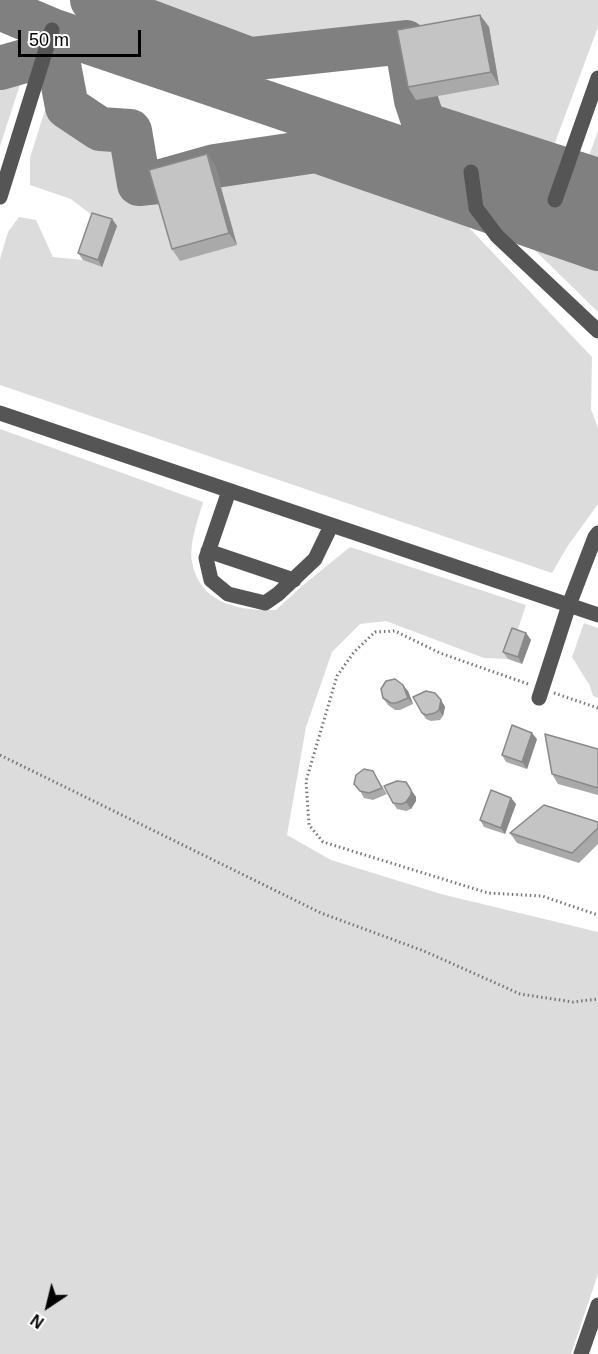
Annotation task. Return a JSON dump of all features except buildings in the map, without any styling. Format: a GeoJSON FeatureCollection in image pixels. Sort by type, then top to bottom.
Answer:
{"type":"FeatureCollection","features":[{"type":"Feature","properties":{"kind":"lane"},"geometry":{"type":"LineString","coordinates":[[0,197],[52,30]]}},
{"type":"Feature","properties":{"kind":"lane"},"geometry":{"type":"LineString","coordinates":[[555,200],[598,78]]}},
{"type":"Feature","properties":{"kind":"lane"},"geometry":{"type":"LineString","coordinates":[[471,172],[476,208],[497,236],[598,331]]}},
{"type":"Feature","properties":{"kind":"lane"},"geometry":{"type":"LineString","coordinates":[[0,413],[598,615]]}},
{"type":"Feature","properties":{"kind":"lane"},"geometry":{"type":"LineString","coordinates":[[229,491],[206,558],[211,580],[228,594],[265,603],[315,559],[331,525]]}},
{"type":"Feature","properties":{"kind":"lane"},"geometry":{"type":"LineString","coordinates":[[541,694],[569,605],[598,533]]}},
{"type":"Feature","properties":{"kind":"lane"},"geometry":{"type":"LineString","coordinates":[[208,551],[294,579]]}},
{"type":"Feature","properties":{"kind":"lane"},"geometry":{"type":"LineString","coordinates":[[581,1354],[596,1315]]}},
{"type":"Feature","properties":{"kind":"path"},"geometry":{"type":"LineString","coordinates":[[598,708],[541,694],[440,653],[394,631],[375,632],[354,652],[337,676],[306,781],[309,825],[322,842],[488,893],[542,896],[598,915]]}},
{"type":"Feature","properties":{"kind":"path"},"geometry":{"type":"LineString","coordinates":[[0,755],[321,913],[424,951],[520,994],[573,1002],[598,999]]}},
{"type":"Feature","properties":{"kind":"shaded area"},"geometry":{"type":"Polygon","coordinates":[[[92,0],[598,0],[598,27],[547,164],[424,124],[416,100],[499,84],[406,42],[250,59],[92,0]]]}},
{"type":"Feature","properties":{"kind":"shaded area"},"geometry":{"type":"Polygon","coordinates":[[[28,60],[0,146],[0,68],[28,60]]]}},
{"type":"Feature","properties":{"kind":"shaded area"},"geometry":{"type":"Polygon","coordinates":[[[59,65],[67,107],[100,129],[130,131],[139,184],[158,182],[237,245],[215,166],[316,151],[436,193],[592,357],[591,409],[598,428],[598,504],[567,547],[552,573],[0,385],[0,259],[8,232],[19,217],[36,220],[53,257],[83,260],[97,219],[71,199],[30,185],[30,158],[59,65]]]}},
{"type":"Feature","properties":{"kind":"shaded area"},"geometry":{"type":"Polygon","coordinates":[[[598,131],[598,180],[582,175],[598,131]]]}},
{"type":"Feature","properties":{"kind":"shaded area"},"geometry":{"type":"Polygon","coordinates":[[[500,216],[598,249],[598,312],[500,216]]]}},
{"type":"Feature","properties":{"kind":"shaded area"},"geometry":{"type":"Polygon","coordinates":[[[0,429],[203,502],[193,539],[192,562],[196,576],[203,587],[223,602],[248,609],[276,610],[350,547],[526,605],[508,659],[484,658],[386,621],[360,624],[332,652],[306,727],[287,835],[331,860],[441,894],[598,932],[598,1274],[571,1354],[0,1354],[0,429]]]}},
{"type":"Feature","properties":{"kind":"shaded area"},"geometry":{"type":"Polygon","coordinates":[[[584,623],[598,628],[598,698],[593,696],[590,686],[572,657],[584,623]]]}},
{"type":"Feature","properties":{"kind":"taxiway"},"geometry":{"type":"LineString","coordinates":[[92,0],[250,59],[406,42],[416,100],[424,124],[598,180]]}},
{"type":"Feature","properties":{"kind":"taxiway"},"geometry":{"type":"LineString","coordinates":[[0,8],[52,30],[598,215]]}},
{"type":"Feature","properties":{"kind":"taxiway"},"geometry":{"type":"LineString","coordinates":[[0,68],[28,60],[59,65],[67,107],[100,129],[130,131],[139,184],[158,182],[215,166],[316,151],[598,249]]}}]}
